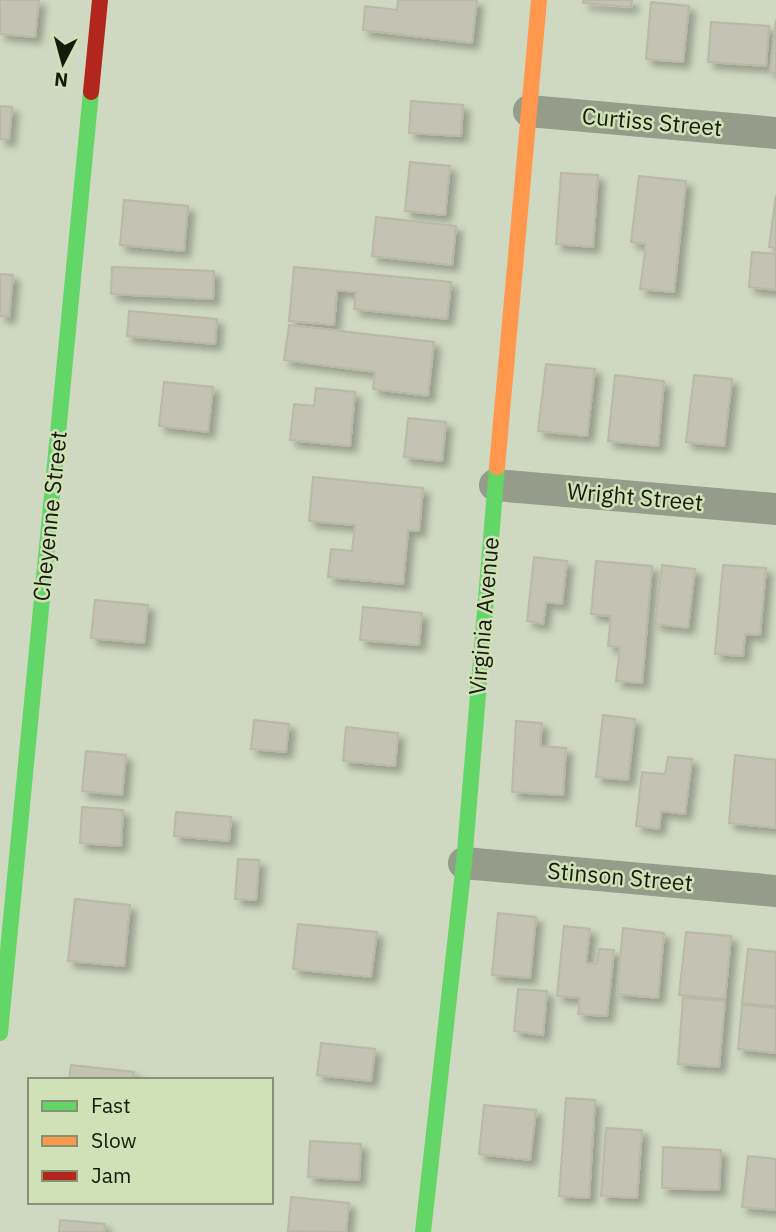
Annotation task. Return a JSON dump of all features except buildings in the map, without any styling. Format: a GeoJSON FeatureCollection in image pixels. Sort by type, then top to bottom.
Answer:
{"type":"FeatureCollection","features":[{"type":"Feature","properties":{"kind":"street","name":"Cheyenne Street"},"geometry":{"type":"LineString","coordinates":[[0,1032],[100,0]]}},
{"type":"Feature","properties":{"kind":"street","name":"Virginia Avenue"},"geometry":{"type":"LineString","coordinates":[[423,1232],[464,863],[539,0]]}},
{"type":"Feature","properties":{"kind":"street","name":"Curtiss Street"},"geometry":{"type":"LineString","coordinates":[[529,111],[776,133]]}},
{"type":"Feature","properties":{"kind":"street","name":"Wright Street"},"geometry":{"type":"LineString","coordinates":[[495,485],[776,509]]}},
{"type":"Feature","properties":{"kind":"street","name":"Stinson Street"},"geometry":{"type":"LineString","coordinates":[[464,863],[776,891]]}},
{"type":"Feature","properties":{"kind":"traffic: fast"},"geometry":{"type":"LineString","coordinates":[[0,1033],[91,92]]}},
{"type":"Feature","properties":{"kind":"traffic: fast"},"geometry":{"type":"LineString","coordinates":[[423,1232],[464,863],[497,467]]}},
{"type":"Feature","properties":{"kind":"traffic: slow"},"geometry":{"type":"LineString","coordinates":[[497,467],[539,0]]}},
{"type":"Feature","properties":{"kind":"traffic: jam"},"geometry":{"type":"LineString","coordinates":[[91,92],[100,0]]}}]}
